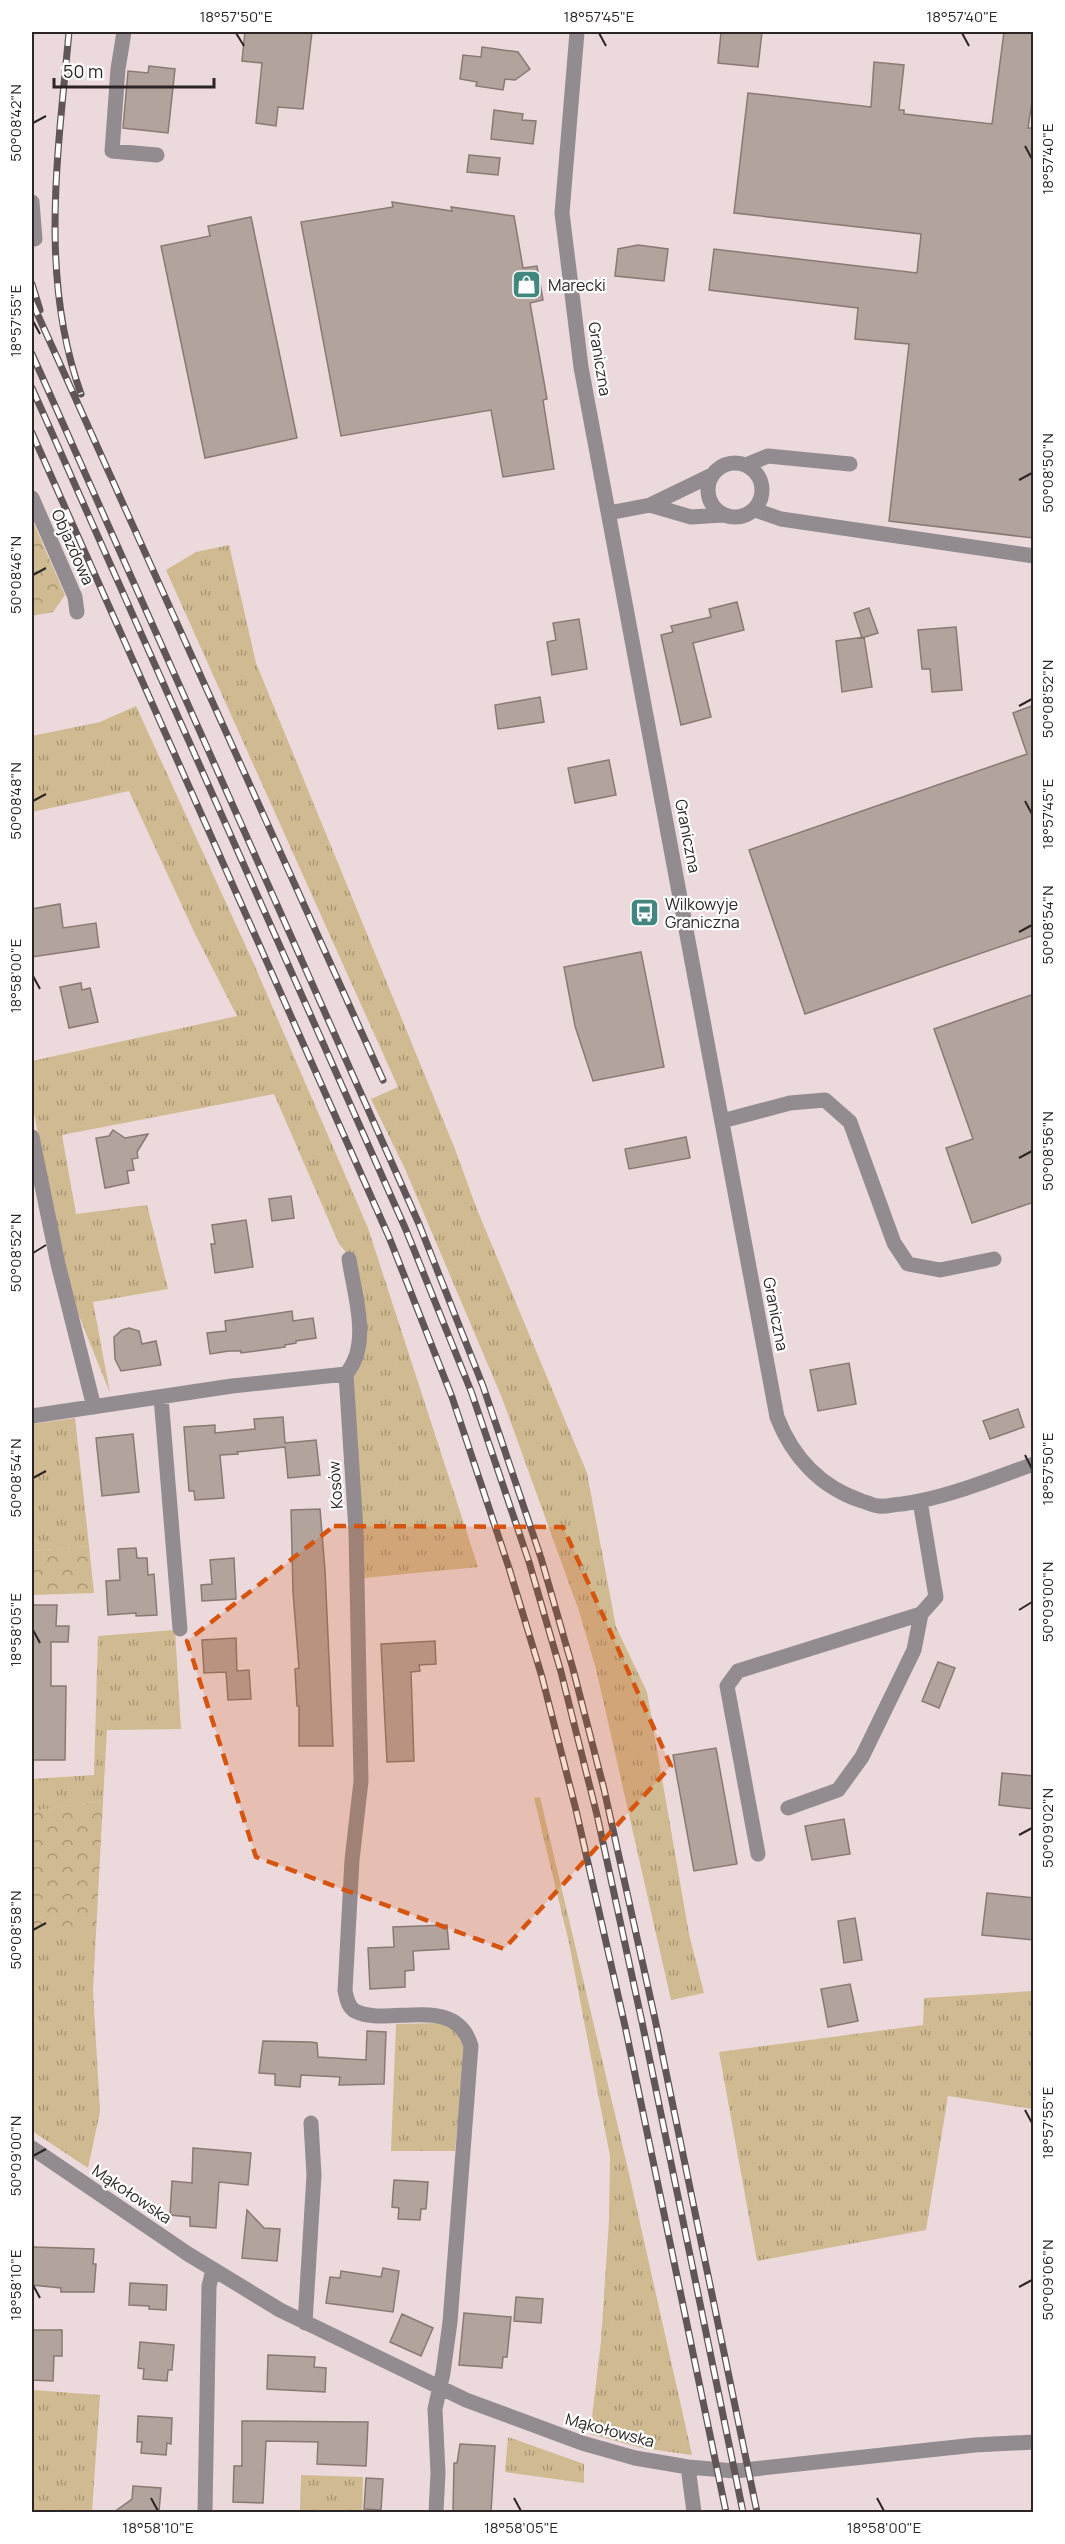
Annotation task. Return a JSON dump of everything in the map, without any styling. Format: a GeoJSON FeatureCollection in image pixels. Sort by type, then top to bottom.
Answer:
{"type":"FeatureCollection","features":[{"type":"Feature","properties":{"kind":"street"},"geometry":{"type":"LineString","coordinates":[[124,32],[118,69],[112,151],[157,155]]}},
{"type":"Feature","properties":{"kind":"street","name":"Graniczna"},"geometry":{"type":"LineString","coordinates":[[577,32],[562,213],[581,367],[777,1417],[786,1439],[798,1456],[823,1482],[850,1497],[879,1506],[920,1501],[960,1490],[1034,1464]]}},
{"type":"Feature","properties":{"kind":"street"},"geometry":{"type":"LineString","coordinates":[[32,202],[35,239]]}},
{"type":"Feature","properties":{"kind":"street"},"geometry":{"type":"LineString","coordinates":[[609,513],[650,505],[712,475],[727,464],[746,465],[768,456],[850,464]]}},
{"type":"Feature","properties":{"kind":"street"},"geometry":{"type":"LineString","coordinates":[[650,505],[691,517],[723,515],[740,518],[755,510],[760,503],[763,487],[760,478],[746,465]]}},
{"type":"Feature","properties":{"kind":"street"},"geometry":{"type":"LineString","coordinates":[[712,475],[708,494],[711,503],[723,515]]}},
{"type":"Feature","properties":{"kind":"street","name":"Objazdowa"},"geometry":{"type":"LineString","coordinates":[[32,498],[75,597],[77,612]]}},
{"type":"Feature","properties":{"kind":"street"},"geometry":{"type":"LineString","coordinates":[[755,510],[781,519],[1034,556]]}},
{"type":"Feature","properties":{"kind":"street"},"geometry":{"type":"LineString","coordinates":[[722,1121],[790,1103],[825,1100],[850,1122],[894,1243],[908,1264],[940,1270],[994,1259]]}},
{"type":"Feature","properties":{"kind":"street"},"geometry":{"type":"LineString","coordinates":[[32,1137],[58,1264],[94,1407]]}},
{"type":"Feature","properties":{"kind":"street"},"geometry":{"type":"LineString","coordinates":[[32,1416],[232,1386],[346,1374],[357,1357],[360,1341],[349,1259]]}},
{"type":"Feature","properties":{"kind":"street","name":"Kosów"},"geometry":{"type":"LineString","coordinates":[[346,1374],[356,1531],[362,1781],[352,1860],[345,1991],[348,2003],[354,2010],[366,2014],[425,2015],[455,2022],[465,2031],[471,2046],[450,2322],[440,2388]]}},
{"type":"Feature","properties":{"kind":"street"},"geometry":{"type":"LineString","coordinates":[[161,1397],[180,1629]]}},
{"type":"Feature","properties":{"kind":"street"},"geometry":{"type":"LineString","coordinates":[[788,1808],[838,1790],[862,1757],[914,1650],[921,1614],[936,1597],[920,1501]]}},
{"type":"Feature","properties":{"kind":"street"},"geometry":{"type":"LineString","coordinates":[[758,1854],[727,1686],[738,1671],[921,1614]]}},
{"type":"Feature","properties":{"kind":"street"},"geometry":{"type":"LineString","coordinates":[[305,2323],[314,2175],[311,2123]]}},
{"type":"Feature","properties":{"kind":"street","name":"Mąkołowska"},"geometry":{"type":"LineString","coordinates":[[32,2148],[213,2270],[305,2323],[440,2388],[515,2420],[582,2443],[635,2458],[688,2467],[735,2471],[964,2446],[1034,2442]]}},
{"type":"Feature","properties":{"kind":"street"},"geometry":{"type":"LineString","coordinates":[[205,2512],[209,2286],[213,2270]]}},
{"type":"Feature","properties":{"kind":"street"},"geometry":{"type":"LineString","coordinates":[[436,2512],[438,2473],[435,2409],[440,2388]]}},
{"type":"Feature","properties":{"kind":"street"},"geometry":{"type":"LineString","coordinates":[[688,2467],[694,2512]]}},
{"type":"Feature","properties":{"kind":"highlighted area"},"geometry":{"type":"Polygon","coordinates":[[[334,1526],[563,1527],[671,1766],[504,1949],[256,1857],[187,1641],[334,1526]]]}},
{"type":"Feature","properties":{"kind":"green space"},"geometry":{"type":"Polygon","coordinates":[[[32,519],[65,595],[53,612],[32,616],[32,519]]]}},
{"type":"Feature","properties":{"kind":"green space"},"geometry":{"type":"Polygon","coordinates":[[[229,545],[256,663],[455,1149],[476,1207],[587,1473],[616,1627],[647,1692],[689,1934],[704,1993],[671,2000],[596,1669],[579,1611],[502,1398],[405,1169],[371,1099],[398,1087],[166,570],[196,552],[229,545]]]}},
{"type":"Feature","properties":{"kind":"green space"},"geometry":{"type":"Polygon","coordinates":[[[136,706],[253,962],[368,1228],[478,1567],[364,1578],[352,1375],[353,1260],[339,1244],[274,1094],[62,1135],[76,1214],[147,1205],[168,1289],[93,1302],[110,1393],[75,1306],[56,1229],[32,1103],[32,1061],[237,1016],[196,936],[129,791],[32,812],[32,736],[100,722],[136,706]]]}},
{"type":"Feature","properties":{"kind":"green space"},"geometry":{"type":"Polygon","coordinates":[[[75,1418],[89,1546],[32,1551],[32,1424],[75,1418]]]}},
{"type":"Feature","properties":{"kind":"green space"},"geometry":{"type":"Polygon","coordinates":[[[89,1546],[94,1593],[32,1595],[32,1551],[89,1546]]]}},
{"type":"Feature","properties":{"kind":"green space"},"geometry":{"type":"Polygon","coordinates":[[[175,1630],[181,1729],[107,1730],[103,1801],[32,1811],[32,1779],[94,1775],[98,1636],[175,1630]]]}},
{"type":"Feature","properties":{"kind":"green space"},"geometry":{"type":"Polygon","coordinates":[[[540,1797],[627,2165],[692,2455],[642,2448],[590,2434],[601,2341],[609,2220],[610,2156],[569,1943],[534,1798],[540,1797]]]}},
{"type":"Feature","properties":{"kind":"green space"},"geometry":{"type":"Polygon","coordinates":[[[103,1801],[96,1933],[32,1933],[32,1811],[103,1801]]]}},
{"type":"Feature","properties":{"kind":"green space"},"geometry":{"type":"Polygon","coordinates":[[[32,1933],[96,1933],[93,1990],[100,2112],[88,2168],[32,2131],[32,1933]]]}},
{"type":"Feature","properties":{"kind":"green space"},"geometry":{"type":"Polygon","coordinates":[[[1033,1991],[1033,2109],[948,2096],[926,2230],[757,2261],[719,2052],[923,2025],[924,1998],[1033,1991]]]}},
{"type":"Feature","properties":{"kind":"green space"},"geometry":{"type":"Polygon","coordinates":[[[441,2023],[457,2034],[465,2050],[455,2151],[391,2151],[396,2024],[441,2023]]]}},
{"type":"Feature","properties":{"kind":"green space"},"geometry":{"type":"Polygon","coordinates":[[[32,2390],[100,2395],[92,2512],[32,2512],[32,2390]]]}},
{"type":"Feature","properties":{"kind":"green space"},"geometry":{"type":"Polygon","coordinates":[[[508,2437],[584,2464],[584,2483],[505,2472],[508,2437]]]}},
{"type":"Feature","properties":{"kind":"green space"},"geometry":{"type":"Polygon","coordinates":[[[301,2475],[363,2477],[362,2512],[300,2512],[301,2475]]]}},
{"type":"Feature","properties":{"kind":"building"},"geometry":{"type":"Polygon","coordinates":[[[245,32],[312,32],[303,109],[278,107],[276,126],[256,123],[262,63],[242,61],[245,32]]]}},
{"type":"Feature","properties":{"kind":"building"},"geometry":{"type":"Polygon","coordinates":[[[721,32],[762,32],[758,67],[718,63],[721,32]]]}},
{"type":"Feature","properties":{"kind":"building"},"geometry":{"type":"Polygon","coordinates":[[[1004,32],[1034,32],[1034,89],[1028,128],[1034,128],[1034,538],[889,521],[909,344],[855,339],[858,308],[709,290],[714,249],[917,273],[921,234],[734,213],[748,93],[871,107],[874,62],[904,65],[899,110],[904,110],[904,114],[992,124],[1004,32]]]}},
{"type":"Feature","properties":{"kind":"building"},"geometry":{"type":"Polygon","coordinates":[[[482,47],[518,52],[530,69],[515,80],[505,79],[503,90],[476,86],[477,82],[460,79],[463,55],[481,57],[482,47]]]}},
{"type":"Feature","properties":{"kind":"building"},"geometry":{"type":"Polygon","coordinates":[[[149,66],[175,69],[168,133],[123,128],[128,71],[148,73],[149,66]]]}},
{"type":"Feature","properties":{"kind":"building"},"geometry":{"type":"Polygon","coordinates":[[[494,110],[523,114],[522,120],[536,121],[533,144],[491,139],[494,110]]]}},
{"type":"Feature","properties":{"kind":"building"},"geometry":{"type":"Polygon","coordinates":[[[469,155],[500,158],[498,175],[467,172],[469,155]]]}},
{"type":"Feature","properties":{"kind":"building"},"geometry":{"type":"Polygon","coordinates":[[[392,202],[452,211],[451,207],[514,216],[523,268],[537,266],[543,300],[530,303],[547,399],[543,400],[554,469],[503,477],[491,410],[341,436],[301,222],[393,207],[392,202]]]}},
{"type":"Feature","properties":{"kind":"building"},"geometry":{"type":"Polygon","coordinates":[[[251,217],[297,438],[205,458],[161,246],[210,236],[208,226],[251,217]]]}},
{"type":"Feature","properties":{"kind":"building"},"geometry":{"type":"Polygon","coordinates":[[[638,245],[668,249],[664,281],[615,276],[618,249],[638,245]]]}},
{"type":"Feature","properties":{"kind":"building"},"geometry":{"type":"Polygon","coordinates":[[[737,602],[744,630],[693,643],[711,717],[681,725],[661,635],[673,632],[671,626],[711,617],[709,609],[737,602]]]}},
{"type":"Feature","properties":{"kind":"building"},"geometry":{"type":"Polygon","coordinates":[[[869,608],[878,633],[862,638],[854,613],[869,608]]]}},
{"type":"Feature","properties":{"kind":"building"},"geometry":{"type":"Polygon","coordinates":[[[579,619],[587,669],[552,675],[547,642],[556,640],[553,623],[579,619]]]}},
{"type":"Feature","properties":{"kind":"building"},"geometry":{"type":"Polygon","coordinates":[[[956,627],[962,690],[932,692],[930,669],[922,669],[918,630],[956,627]]]}},
{"type":"Feature","properties":{"kind":"building"},"geometry":{"type":"Polygon","coordinates":[[[864,637],[872,687],[842,692],[836,641],[864,637]]]}},
{"type":"Feature","properties":{"kind":"building"},"geometry":{"type":"Polygon","coordinates":[[[540,697],[544,722],[498,729],[495,705],[540,697]]]}},
{"type":"Feature","properties":{"kind":"building"},"geometry":{"type":"Polygon","coordinates":[[[1034,705],[1034,935],[805,1014],[749,850],[1027,754],[1013,713],[1034,705]]]}},
{"type":"Feature","properties":{"kind":"building"},"geometry":{"type":"Polygon","coordinates":[[[609,760],[616,795],[575,803],[568,768],[609,760]]]}},
{"type":"Feature","properties":{"kind":"building"},"geometry":{"type":"Polygon","coordinates":[[[60,904],[63,928],[96,923],[99,947],[32,957],[32,909],[60,904]]]}},
{"type":"Feature","properties":{"kind":"building"},"geometry":{"type":"Polygon","coordinates":[[[641,952],[664,1067],[593,1081],[575,1026],[564,967],[641,952]]]}},
{"type":"Feature","properties":{"kind":"building"},"geometry":{"type":"Polygon","coordinates":[[[81,983],[82,990],[90,988],[98,1022],[69,1028],[60,987],[81,983]]]}},
{"type":"Feature","properties":{"kind":"building"},"geometry":{"type":"Polygon","coordinates":[[[1034,994],[1034,1202],[972,1223],[946,1148],[973,1139],[934,1029],[1034,994]]]}},
{"type":"Feature","properties":{"kind":"building"},"geometry":{"type":"Polygon","coordinates":[[[113,1130],[125,1138],[148,1134],[137,1152],[138,1158],[132,1159],[134,1170],[127,1171],[129,1183],[105,1188],[96,1138],[109,1136],[113,1130]]]}},
{"type":"Feature","properties":{"kind":"building"},"geometry":{"type":"Polygon","coordinates":[[[686,1137],[690,1158],[629,1169],[625,1149],[686,1137]]]}},
{"type":"Feature","properties":{"kind":"building"},"geometry":{"type":"Polygon","coordinates":[[[291,1196],[294,1218],[272,1221],[269,1199],[291,1196]]]}},
{"type":"Feature","properties":{"kind":"building"},"geometry":{"type":"Polygon","coordinates":[[[246,1220],[253,1267],[215,1273],[211,1244],[215,1244],[212,1225],[246,1220]]]}},
{"type":"Feature","properties":{"kind":"building"},"geometry":{"type":"Polygon","coordinates":[[[292,1311],[293,1321],[313,1318],[316,1338],[296,1341],[285,1347],[241,1353],[241,1351],[229,1351],[210,1354],[207,1333],[226,1331],[225,1321],[292,1311]]]}},
{"type":"Feature","properties":{"kind":"building"},"geometry":{"type":"Polygon","coordinates":[[[129,1328],[139,1331],[142,1344],[156,1341],[161,1365],[121,1371],[115,1359],[114,1337],[122,1330],[129,1328]]]}},
{"type":"Feature","properties":{"kind":"building"},"geometry":{"type":"Polygon","coordinates":[[[849,1363],[856,1404],[818,1411],[810,1370],[849,1363]]]}},
{"type":"Feature","properties":{"kind":"building"},"geometry":{"type":"Polygon","coordinates":[[[1018,1409],[1024,1427],[990,1439],[983,1421],[1018,1409]]]}},
{"type":"Feature","properties":{"kind":"building"},"geometry":{"type":"Polygon","coordinates":[[[283,1417],[285,1443],[316,1440],[320,1475],[288,1478],[285,1447],[220,1455],[224,1498],[195,1500],[194,1491],[189,1491],[184,1427],[215,1425],[215,1433],[255,1429],[254,1419],[283,1417]]]}},
{"type":"Feature","properties":{"kind":"building"},"geometry":{"type":"Polygon","coordinates":[[[133,1434],[139,1492],[102,1496],[96,1438],[133,1434]]]}},
{"type":"Feature","properties":{"kind":"building"},"geometry":{"type":"Polygon","coordinates":[[[320,1509],[333,1746],[299,1746],[299,1706],[297,1706],[295,1669],[299,1668],[293,1592],[291,1510],[320,1509]]]}},
{"type":"Feature","properties":{"kind":"building"},"geometry":{"type":"Polygon","coordinates":[[[136,1548],[137,1558],[147,1558],[148,1575],[154,1574],[157,1615],[136,1616],[136,1613],[108,1615],[106,1581],[120,1580],[118,1549],[136,1548]]]}},
{"type":"Feature","properties":{"kind":"building"},"geometry":{"type":"Polygon","coordinates":[[[234,1558],[236,1599],[202,1601],[201,1585],[212,1584],[210,1560],[234,1558]]]}},
{"type":"Feature","properties":{"kind":"building"},"geometry":{"type":"Polygon","coordinates":[[[32,1605],[57,1605],[56,1626],[69,1626],[68,1642],[51,1642],[51,1686],[66,1686],[65,1760],[32,1760],[32,1605]]]}},
{"type":"Feature","properties":{"kind":"building"},"geometry":{"type":"Polygon","coordinates":[[[236,1638],[237,1671],[249,1670],[251,1699],[228,1700],[226,1672],[204,1673],[202,1640],[236,1638]]]}},
{"type":"Feature","properties":{"kind":"building"},"geometry":{"type":"Polygon","coordinates":[[[435,1641],[436,1664],[419,1665],[420,1671],[411,1672],[414,1761],[387,1762],[381,1644],[435,1641]]]}},
{"type":"Feature","properties":{"kind":"building"},"geometry":{"type":"Polygon","coordinates":[[[938,1662],[955,1668],[939,1708],[922,1701],[938,1662]]]}},
{"type":"Feature","properties":{"kind":"building"},"geometry":{"type":"Polygon","coordinates":[[[716,1748],[737,1864],[694,1871],[673,1755],[716,1748]]]}},
{"type":"Feature","properties":{"kind":"building"},"geometry":{"type":"Polygon","coordinates":[[[1002,1773],[1034,1776],[1034,1809],[999,1805],[1002,1773]]]}},
{"type":"Feature","properties":{"kind":"building"},"geometry":{"type":"Polygon","coordinates":[[[844,1819],[850,1854],[812,1860],[805,1826],[844,1819]]]}},
{"type":"Feature","properties":{"kind":"building"},"geometry":{"type":"Polygon","coordinates":[[[987,1893],[1034,1898],[1034,1940],[982,1935],[987,1893]]]}},
{"type":"Feature","properties":{"kind":"building"},"geometry":{"type":"Polygon","coordinates":[[[855,1918],[862,1960],[844,1963],[838,1921],[855,1918]]]}},
{"type":"Feature","properties":{"kind":"building"},"geometry":{"type":"Polygon","coordinates":[[[447,1925],[449,1949],[413,1951],[414,1970],[405,1971],[405,1987],[370,1989],[368,1948],[394,1947],[393,1927],[447,1925]]]}},
{"type":"Feature","properties":{"kind":"building"},"geometry":{"type":"Polygon","coordinates":[[[850,1984],[858,2021],[828,2027],[821,1989],[850,1984]]]}},
{"type":"Feature","properties":{"kind":"building"},"geometry":{"type":"Polygon","coordinates":[[[367,2031],[386,2032],[384,2084],[339,2085],[340,2077],[301,2075],[300,2087],[275,2085],[275,2074],[259,2073],[263,2041],[317,2043],[318,2057],[366,2060],[367,2031]]]}},
{"type":"Feature","properties":{"kind":"building"},"geometry":{"type":"Polygon","coordinates":[[[193,2148],[251,2153],[248,2185],[219,2182],[216,2228],[190,2226],[190,2217],[170,2215],[172,2181],[192,2183],[193,2148]]]}},
{"type":"Feature","properties":{"kind":"building"},"geometry":{"type":"Polygon","coordinates":[[[394,2180],[428,2182],[426,2209],[421,2209],[420,2220],[398,2219],[399,2208],[392,2207],[394,2180]]]}},
{"type":"Feature","properties":{"kind":"building"},"geometry":{"type":"Polygon","coordinates":[[[247,2210],[264,2228],[280,2229],[277,2261],[242,2258],[247,2210]]]}},
{"type":"Feature","properties":{"kind":"building"},"geometry":{"type":"Polygon","coordinates":[[[32,2247],[94,2249],[93,2264],[96,2264],[94,2292],[61,2292],[61,2288],[32,2285],[32,2247]]]}},
{"type":"Feature","properties":{"kind":"building"},"geometry":{"type":"Polygon","coordinates":[[[383,2268],[399,2271],[393,2312],[326,2303],[330,2277],[340,2278],[341,2271],[381,2277],[383,2268]]]}},
{"type":"Feature","properties":{"kind":"building"},"geometry":{"type":"Polygon","coordinates":[[[130,2283],[167,2285],[166,2310],[129,2305],[130,2283]]]}},
{"type":"Feature","properties":{"kind":"building"},"geometry":{"type":"Polygon","coordinates":[[[516,2297],[543,2299],[541,2323],[514,2321],[516,2297]]]}},
{"type":"Feature","properties":{"kind":"building"},"geometry":{"type":"Polygon","coordinates":[[[464,2313],[511,2317],[507,2357],[503,2357],[502,2368],[459,2365],[464,2313]]]}},
{"type":"Feature","properties":{"kind":"building"},"geometry":{"type":"Polygon","coordinates":[[[402,2314],[433,2328],[421,2356],[390,2342],[402,2314]]]}},
{"type":"Feature","properties":{"kind":"building"},"geometry":{"type":"Polygon","coordinates":[[[32,2330],[62,2330],[62,2356],[54,2356],[53,2381],[32,2380],[32,2330]]]}},
{"type":"Feature","properties":{"kind":"building"},"geometry":{"type":"Polygon","coordinates":[[[140,2342],[174,2345],[172,2370],[168,2370],[167,2381],[143,2379],[144,2369],[138,2368],[140,2342]]]}},
{"type":"Feature","properties":{"kind":"building"},"geometry":{"type":"Polygon","coordinates":[[[268,2355],[315,2357],[314,2367],[326,2368],[325,2392],[267,2389],[268,2355]]]}},
{"type":"Feature","properties":{"kind":"building"},"geometry":{"type":"Polygon","coordinates":[[[138,2416],[172,2418],[171,2444],[167,2443],[166,2455],[141,2453],[142,2442],[137,2442],[138,2416]]]}},
{"type":"Feature","properties":{"kind":"building"},"geometry":{"type":"Polygon","coordinates":[[[242,2421],[368,2422],[366,2466],[317,2464],[318,2442],[266,2441],[263,2503],[233,2502],[234,2466],[242,2466],[242,2421]]]}},
{"type":"Feature","properties":{"kind":"building"},"geometry":{"type":"Polygon","coordinates":[[[460,2444],[495,2446],[491,2512],[453,2512],[454,2463],[457,2463],[460,2444]]]}},
{"type":"Feature","properties":{"kind":"building"},"geometry":{"type":"Polygon","coordinates":[[[366,2478],[383,2479],[381,2510],[364,2509],[366,2478]]]}},
{"type":"Feature","properties":{"kind":"building"},"geometry":{"type":"Polygon","coordinates":[[[133,2486],[161,2488],[159,2512],[114,2512],[132,2499],[133,2486]]]}},
{"type":"Feature","properties":{"kind":"railway"},"geometry":{"type":"LineString","coordinates":[[69,32],[57,169],[56,260],[60,305],[68,350],[81,394]]}},
{"type":"Feature","properties":{"kind":"railway"},"geometry":{"type":"LineString","coordinates":[[32,284],[40,310]]}},
{"type":"Feature","properties":{"kind":"railway"},"geometry":{"type":"LineString","coordinates":[[32,302],[383,1080]]}},
{"type":"Feature","properties":{"kind":"railway"},"geometry":{"type":"LineString","coordinates":[[32,354],[419,1224],[483,1386],[541,1558],[604,1789],[655,2019],[757,2512]]}},
{"type":"Feature","properties":{"kind":"railway"},"geometry":{"type":"LineString","coordinates":[[32,388],[406,1230],[471,1391],[529,1562],[561,1672],[597,1815],[743,2512]]}},
{"type":"Feature","properties":{"kind":"railway"},"geometry":{"type":"LineString","coordinates":[[32,433],[389,1237],[452,1397],[509,1568],[542,1677],[576,1810],[625,2026],[726,2512]]}},
{"type":"Feature","properties":{"kind":"place","name":"Marecki"},"geometry":{"type":"Point","coordinates":[527,285]}},
{"type":"Feature","properties":{"kind":"place","name":"Wilkowyje Graniczna"},"geometry":{"type":"Point","coordinates":[644,913]}}]}
